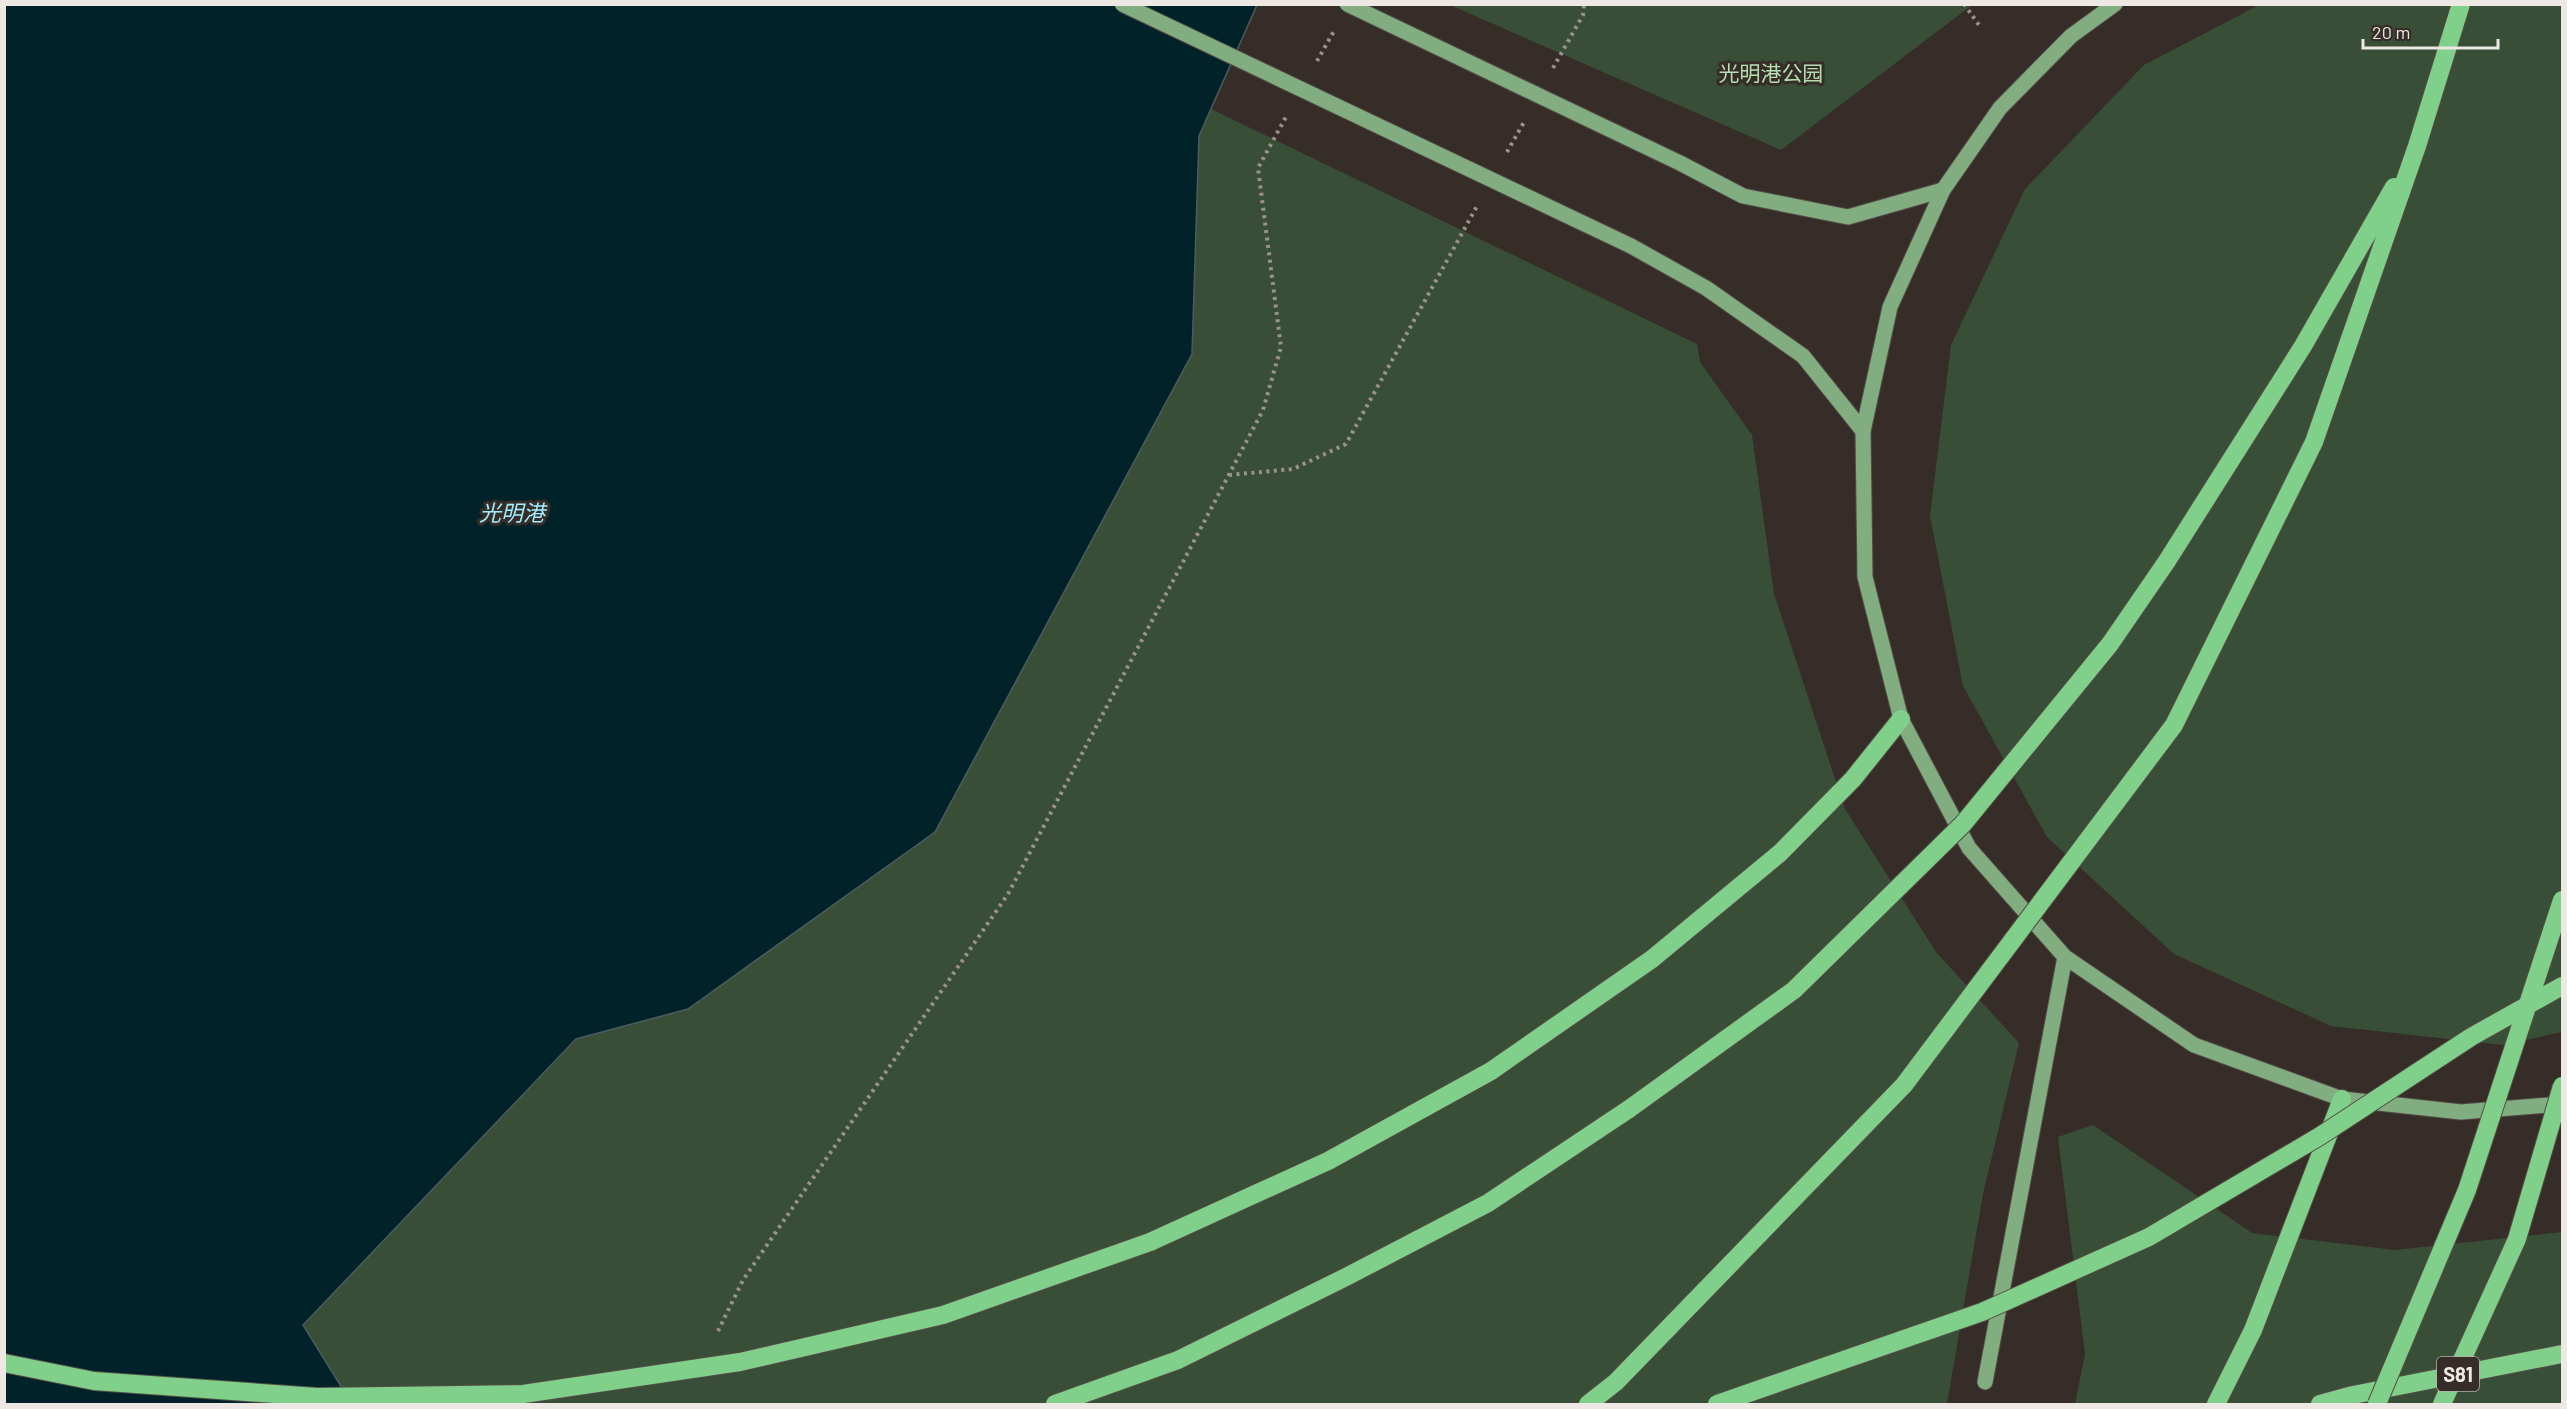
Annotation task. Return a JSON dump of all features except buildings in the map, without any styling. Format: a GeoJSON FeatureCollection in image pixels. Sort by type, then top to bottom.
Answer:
{"type":"FeatureCollection","features":[{"type":"Feature","properties":{"kind":"highway"},"geometry":{"type":"LineString","coordinates":[[1587,1404],[1616,1382],[1904,1085],[2174,725],[2314,442],[2417,146],[2461,4]]}},
{"type":"Feature","properties":{"kind":"highway"},"geometry":{"type":"LineString","coordinates":[[1054,1404],[1178,1360],[1344,1278],[1488,1203],[1629,1109],[1794,990],[1963,824],[2110,644],[2167,561],[2303,346],[2417,146]]}},
{"type":"Feature","properties":{"kind":"highway"},"geometry":{"type":"LineString","coordinates":[[422,1404],[523,1394],[740,1362],[943,1315],[1150,1242],[1328,1161],[1491,1071],[1652,959],[1780,853],[1853,779],[1900,719]]}},
{"type":"Feature","properties":{"kind":"highway"},"geometry":{"type":"LineString","coordinates":[[2377,1404],[2467,1190],[2562,900]]}},
{"type":"Feature","properties":{"kind":"highway"},"geometry":{"type":"LineString","coordinates":[[1717,1404],[1982,1312],[2149,1237],[2320,1136],[2470,1038],[2562,987]]}},
{"type":"Feature","properties":{"kind":"highway"},"geometry":{"type":"LineString","coordinates":[[2442,1404],[2517,1239],[2562,1086]]}},
{"type":"Feature","properties":{"kind":"highway"},"geometry":{"type":"LineString","coordinates":[[2216,1404],[2253,1330],[2342,1099]]}},
{"type":"Feature","properties":{"kind":"highway","name":"S81"},"geometry":{"type":"LineString","coordinates":[[2320,1404],[2353,1395],[2562,1354]]}},
{"type":"Feature","properties":{"kind":"highway"},"geometry":{"type":"LineString","coordinates":[[4,1363],[94,1381],[317,1397],[523,1394]]}},
{"type":"Feature","properties":{"kind":"main road"},"geometry":{"type":"LineString","coordinates":[[1122,4],[1631,246],[1706,288],[1803,356],[1863,431]]}},
{"type":"Feature","properties":{"kind":"main road"},"geometry":{"type":"LineString","coordinates":[[1347,4],[1680,163],[1743,196],[1848,217],[1943,190]]}},
{"type":"Feature","properties":{"kind":"main road"},"geometry":{"type":"LineString","coordinates":[[2115,4],[2071,36],[2000,108],[1943,190],[1890,307],[1863,431],[1865,577],[1900,719],[1969,848],[2065,957],[2194,1046],[2342,1099],[2461,1112],[2562,1104]]}},
{"type":"Feature","properties":{"kind":"main road"},"geometry":{"type":"LineString","coordinates":[[1985,1382],[2065,957]]}},
{"type":"Feature","properties":{"kind":"path"},"geometry":{"type":"LineString","coordinates":[[1549,76],[1583,15],[1584,4]]}},
{"type":"Feature","properties":{"kind":"path"},"geometry":{"type":"LineString","coordinates":[[1964,4],[1978,25]]}},
{"type":"Feature","properties":{"kind":"path"},"geometry":{"type":"LineString","coordinates":[[1315,66],[1338,25]]}},
{"type":"Feature","properties":{"kind":"path"},"geometry":{"type":"LineString","coordinates":[[717,1332],[743,1280],[1008,894],[1263,410],[1281,347],[1258,168],[1292,107]]}},
{"type":"Feature","properties":{"kind":"path"},"geometry":{"type":"LineString","coordinates":[[1504,158],[1526,117]]}},
{"type":"Feature","properties":{"kind":"path"},"geometry":{"type":"LineString","coordinates":[[1229,475],[1293,469],[1346,444],[1481,198]]}},
{"type":"Feature","properties":{"kind":"green space","name":"光明港公园"},"geometry":{"type":"Polygon","coordinates":[[[1450,5],[1972,5],[1781,150],[1450,5]]]}},
{"type":"Feature","properties":{"kind":"green space"},"geometry":{"type":"Polygon","coordinates":[[[2259,5],[2562,5],[2562,1032],[2503,1045],[2331,1026],[2174,954],[2047,837],[1963,686],[1930,516],[1951,345],[2025,189],[2144,65],[2259,5]]]}},
{"type":"Feature","properties":{"kind":"green space"},"geometry":{"type":"Polygon","coordinates":[[[1211,109],[1697,344],[1700,362],[1752,435],[1774,594],[1845,809],[1936,952],[2019,1043],[1983,1194],[1947,1404],[352,1404],[303,1325],[577,1039],[688,1009],[1199,136],[1211,109]]]}},
{"type":"Feature","properties":{"kind":"green space"},"geometry":{"type":"Polygon","coordinates":[[[2093,1125],[2252,1233],[2395,1250],[2562,1232],[2562,1404],[2075,1404],[2085,1354],[2058,1137],[2093,1125]]]}},
{"type":"Feature","properties":{"kind":"water","name":"光明港"},"geometry":{"type":"Polygon","coordinates":[[[5,5],[1257,5],[1199,136],[1192,354],[935,832],[688,1009],[576,1039],[303,1325],[352,1404],[5,1404],[5,5]]]}}]}
